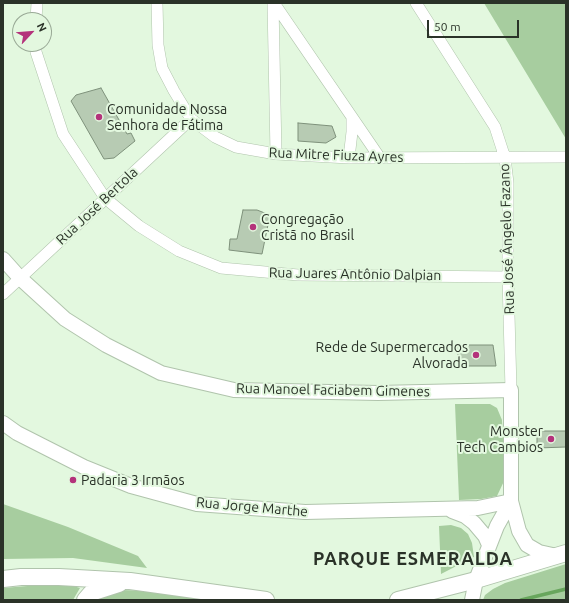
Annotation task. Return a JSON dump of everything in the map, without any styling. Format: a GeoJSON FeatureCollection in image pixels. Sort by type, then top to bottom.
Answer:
{"type":"FeatureCollection","features":[{"type":"Feature","properties":{"kind":"main road"},"geometry":{"type":"LineString","coordinates":[[398,600],[476,580],[562,555]]}},
{"type":"Feature","properties":{"kind":"main road"},"geometry":{"type":"LineString","coordinates":[[3,579],[21,577],[59,577],[130,581],[266,600]]}},
{"type":"Feature","properties":{"kind":"main road"},"geometry":{"type":"LineString","coordinates":[[85,600],[91,593],[130,581]]}},
{"type":"Feature","properties":{"kind":"street","name":"Rua Mitre Fiuza Ayres"},"geometry":{"type":"LineString","coordinates":[[157,3],[158,45],[162,68],[191,119],[215,138],[236,147],[276,154],[349,158],[566,157]]}},
{"type":"Feature","properties":{"kind":"street"},"geometry":{"type":"LineString","coordinates":[[274,3],[380,158]]}},
{"type":"Feature","properties":{"kind":"street"},"geometry":{"type":"LineString","coordinates":[[274,3],[276,154]]}},
{"type":"Feature","properties":{"kind":"street","name":"Rua José Ângelo Fazano"},"geometry":{"type":"LineString","coordinates":[[416,3],[495,127],[505,158],[508,182],[511,500],[519,531],[527,545],[539,552],[562,555]]}},
{"type":"Feature","properties":{"kind":"street","name":"Rua Juares Antônio Dalpian"},"geometry":{"type":"LineString","coordinates":[[36,52],[63,134],[105,198],[139,226],[179,251],[220,268],[298,275],[508,277]]}},
{"type":"Feature","properties":{"kind":"street"},"geometry":{"type":"LineString","coordinates":[[349,158],[352,118]]}},
{"type":"Feature","properties":{"kind":"street","name":"Rua José Bertola"},"geometry":{"type":"LineString","coordinates":[[3,294],[191,119]]}},
{"type":"Feature","properties":{"kind":"street","name":"Rua Manoel Faciabem Gimenes"},"geometry":{"type":"LineString","coordinates":[[3,259],[20,278],[65,319],[106,345],[162,373],[234,390],[378,393],[511,390]]}},
{"type":"Feature","properties":{"kind":"street","name":"Rua Jorge Marthe"},"geometry":{"type":"LineString","coordinates":[[3,422],[17,433],[84,468],[131,486],[197,504],[304,512],[446,510],[492,506],[511,500]]}},
{"type":"Feature","properties":{"kind":"street","name":"Rua José Ângelo Fazano"},"geometry":{"type":"LineString","coordinates":[[472,600],[476,580],[489,545],[511,500]]}},
{"type":"Feature","properties":{"kind":"street","name":"Rua Jorge Marthe"},"geometry":{"type":"LineString","coordinates":[[446,510],[464,516],[474,523],[485,536],[489,545]]}},
{"type":"Feature","properties":{"kind":"green space"},"geometry":{"type":"Polygon","coordinates":[[[484,3],[566,3],[566,139],[484,3]]]}},
{"type":"Feature","properties":{"kind":"green space"},"geometry":{"type":"Polygon","coordinates":[[[455,404],[490,404],[497,408],[502,420],[505,479],[497,496],[481,499],[459,500],[455,404]]]}},
{"type":"Feature","properties":{"kind":"green space"},"geometry":{"type":"Polygon","coordinates":[[[3,504],[68,527],[138,556],[147,568],[73,558],[3,559],[3,504]]]}},
{"type":"Feature","properties":{"kind":"green space"},"geometry":{"type":"Polygon","coordinates":[[[451,525],[461,528],[468,534],[472,543],[474,557],[441,574],[439,526],[451,525]]]}},
{"type":"Feature","properties":{"kind":"green space"},"geometry":{"type":"Polygon","coordinates":[[[566,564],[566,600],[483,600],[485,595],[505,583],[566,564]]]}},
{"type":"Feature","properties":{"kind":"green space"},"geometry":{"type":"Polygon","coordinates":[[[64,583],[80,588],[73,600],[3,600],[3,588],[64,583]]]}},
{"type":"Feature","properties":{"kind":"green space"},"geometry":{"type":"Polygon","coordinates":[[[120,590],[157,591],[206,600],[95,600],[120,590]]]}},
{"type":"Feature","properties":{"kind":"building","name":"Comunidade Nossa Senhora de Fátima"},"geometry":{"type":"Polygon","coordinates":[[[101,88],[127,134],[131,133],[135,141],[114,158],[104,159],[71,101],[76,95],[101,88]]]}},
{"type":"Feature","properties":{"kind":"building"},"geometry":{"type":"Polygon","coordinates":[[[298,123],[332,126],[336,137],[326,143],[298,141],[298,123]]]}},
{"type":"Feature","properties":{"kind":"building","name":"Congregação Cristã no Brasil"},"geometry":{"type":"Polygon","coordinates":[[[243,210],[257,210],[270,215],[262,254],[229,250],[230,239],[237,239],[243,210]]]}},
{"type":"Feature","properties":{"kind":"building","name":"Rede de Supermercados Alvorada"},"geometry":{"type":"Polygon","coordinates":[[[458,345],[493,345],[496,366],[458,366],[458,345]]]}},
{"type":"Feature","properties":{"kind":"building","name":"Monster Tech Cambios"},"geometry":{"type":"Polygon","coordinates":[[[537,431],[566,431],[566,447],[537,448],[537,431]]]}},
{"type":"Feature","properties":{"kind":"waterway"},"geometry":{"type":"LineString","coordinates":[[521,600],[566,589]]}},
{"type":"Feature","properties":{"kind":"place","name":"Comunidade Nossa Senhora de Fátima"},"geometry":{"type":"Point","coordinates":[99,117]}},
{"type":"Feature","properties":{"kind":"place","name":"Congregação Cristã no Brasil"},"geometry":{"type":"Point","coordinates":[253,227]}},
{"type":"Feature","properties":{"kind":"place","name":"Rede de Supermercados Alvorada"},"geometry":{"type":"Point","coordinates":[476,355]}},
{"type":"Feature","properties":{"kind":"place","name":"Monster Tech Cambios"},"geometry":{"type":"Point","coordinates":[551,439]}},
{"type":"Feature","properties":{"kind":"place","name":"Padaria 3 Irmãos"},"geometry":{"type":"Point","coordinates":[73,480]}},
{"type":"Feature","properties":{"kind":"district","name":"PARQUE ESMERALDA"},"geometry":{"type":"Point","coordinates":[413,559]}}]}
